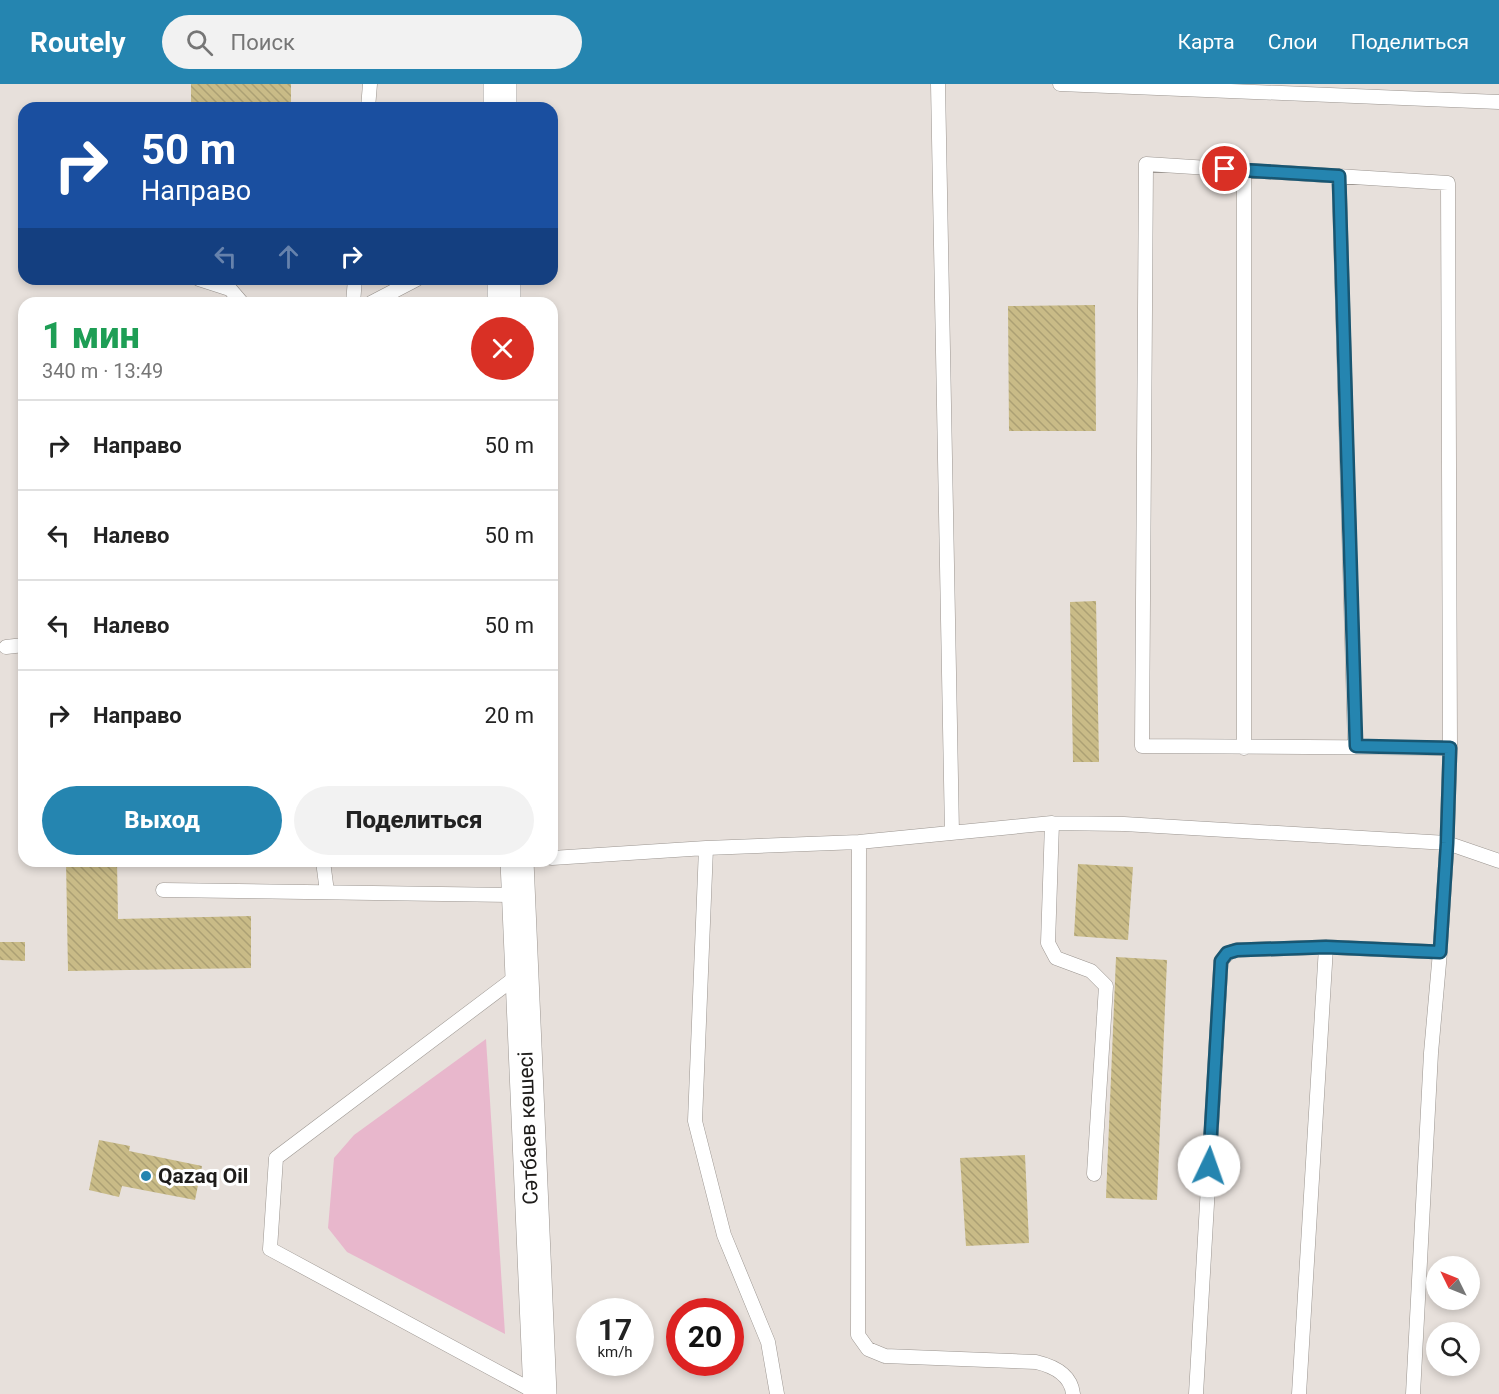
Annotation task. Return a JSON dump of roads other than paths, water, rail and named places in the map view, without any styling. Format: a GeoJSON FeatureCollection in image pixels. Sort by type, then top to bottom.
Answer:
{"type":"FeatureCollection","features":[{"type":"Feature","properties":{"kind":"main road"},"geometry":{"type":"LineString","coordinates":[[500,84],[500,102]]}},
{"type":"Feature","properties":{"kind":"main road","name":"Сәтбаев көшесі"},"geometry":{"type":"LineString","coordinates":[[517,867],[539,1394]]}},
{"type":"Feature","properties":{"kind":"lane"},"geometry":{"type":"LineString","coordinates":[[368,102],[370,84]]}},
{"type":"Feature","properties":{"kind":"lane"},"geometry":{"type":"LineString","coordinates":[[938,84],[952,833]]}},
{"type":"Feature","properties":{"kind":"lane"},"geometry":{"type":"LineString","coordinates":[[1060,84],[1499,102]]}},
{"type":"Feature","properties":{"kind":"lane"},"geometry":{"type":"LineString","coordinates":[[1413,1394],[1431,1053],[1447,843],[1450,748],[1448,183],[1146,164],[1142,746],[1450,748]]}},
{"type":"Feature","properties":{"kind":"lane"},"geometry":{"type":"LineString","coordinates":[[1244,170],[1244,748]]}},
{"type":"Feature","properties":{"kind":"lane"},"geometry":{"type":"LineString","coordinates":[[1339,176],[1356,746]]}},
{"type":"Feature","properties":{"kind":"lane"},"geometry":{"type":"LineString","coordinates":[[218,285],[230,289],[237,297]]}},
{"type":"Feature","properties":{"kind":"lane"},"geometry":{"type":"LineString","coordinates":[[382,297],[406,285]]}},
{"type":"Feature","properties":{"kind":"lane"},"geometry":{"type":"LineString","coordinates":[[6,647],[18,646]]}},
{"type":"Feature","properties":{"kind":"lane"},"geometry":{"type":"LineString","coordinates":[[1052,823],[1048,943],[1056,958],[1091,971],[1106,986],[1094,1174]]}},
{"type":"Feature","properties":{"kind":"lane"},"geometry":{"type":"LineString","coordinates":[[558,858],[706,848],[859,842],[1052,823],[1447,843],[1499,861]]}},
{"type":"Feature","properties":{"kind":"lane"},"geometry":{"type":"LineString","coordinates":[[859,842],[858,1335],[868,1349],[885,1356],[1036,1362],[1052,1366],[1066,1378],[1073,1394]]}},
{"type":"Feature","properties":{"kind":"lane"},"geometry":{"type":"LineString","coordinates":[[706,848],[695,1121],[724,1235],[768,1342],[777,1394]]}},
{"type":"Feature","properties":{"kind":"lane"},"geometry":{"type":"LineString","coordinates":[[324,867],[327,892]]}},
{"type":"Feature","properties":{"kind":"lane"},"geometry":{"type":"LineString","coordinates":[[163,890],[518,895]]}},
{"type":"Feature","properties":{"kind":"lane"},"geometry":{"type":"LineString","coordinates":[[1196,1394],[1221,961],[1227,953],[1237,950],[1326,947],[1440,952]]}},
{"type":"Feature","properties":{"kind":"lane"},"geometry":{"type":"LineString","coordinates":[[1299,1394],[1326,947]]}},
{"type":"Feature","properties":{"kind":"lane"},"geometry":{"type":"LineString","coordinates":[[522,972],[276,1158],[270,1249],[539,1394]]}},
{"type":"Feature","properties":{"kind":"place","name":"Qazaq Oil"},"geometry":{"type":"Point","coordinates":[146,1176]}}]}
